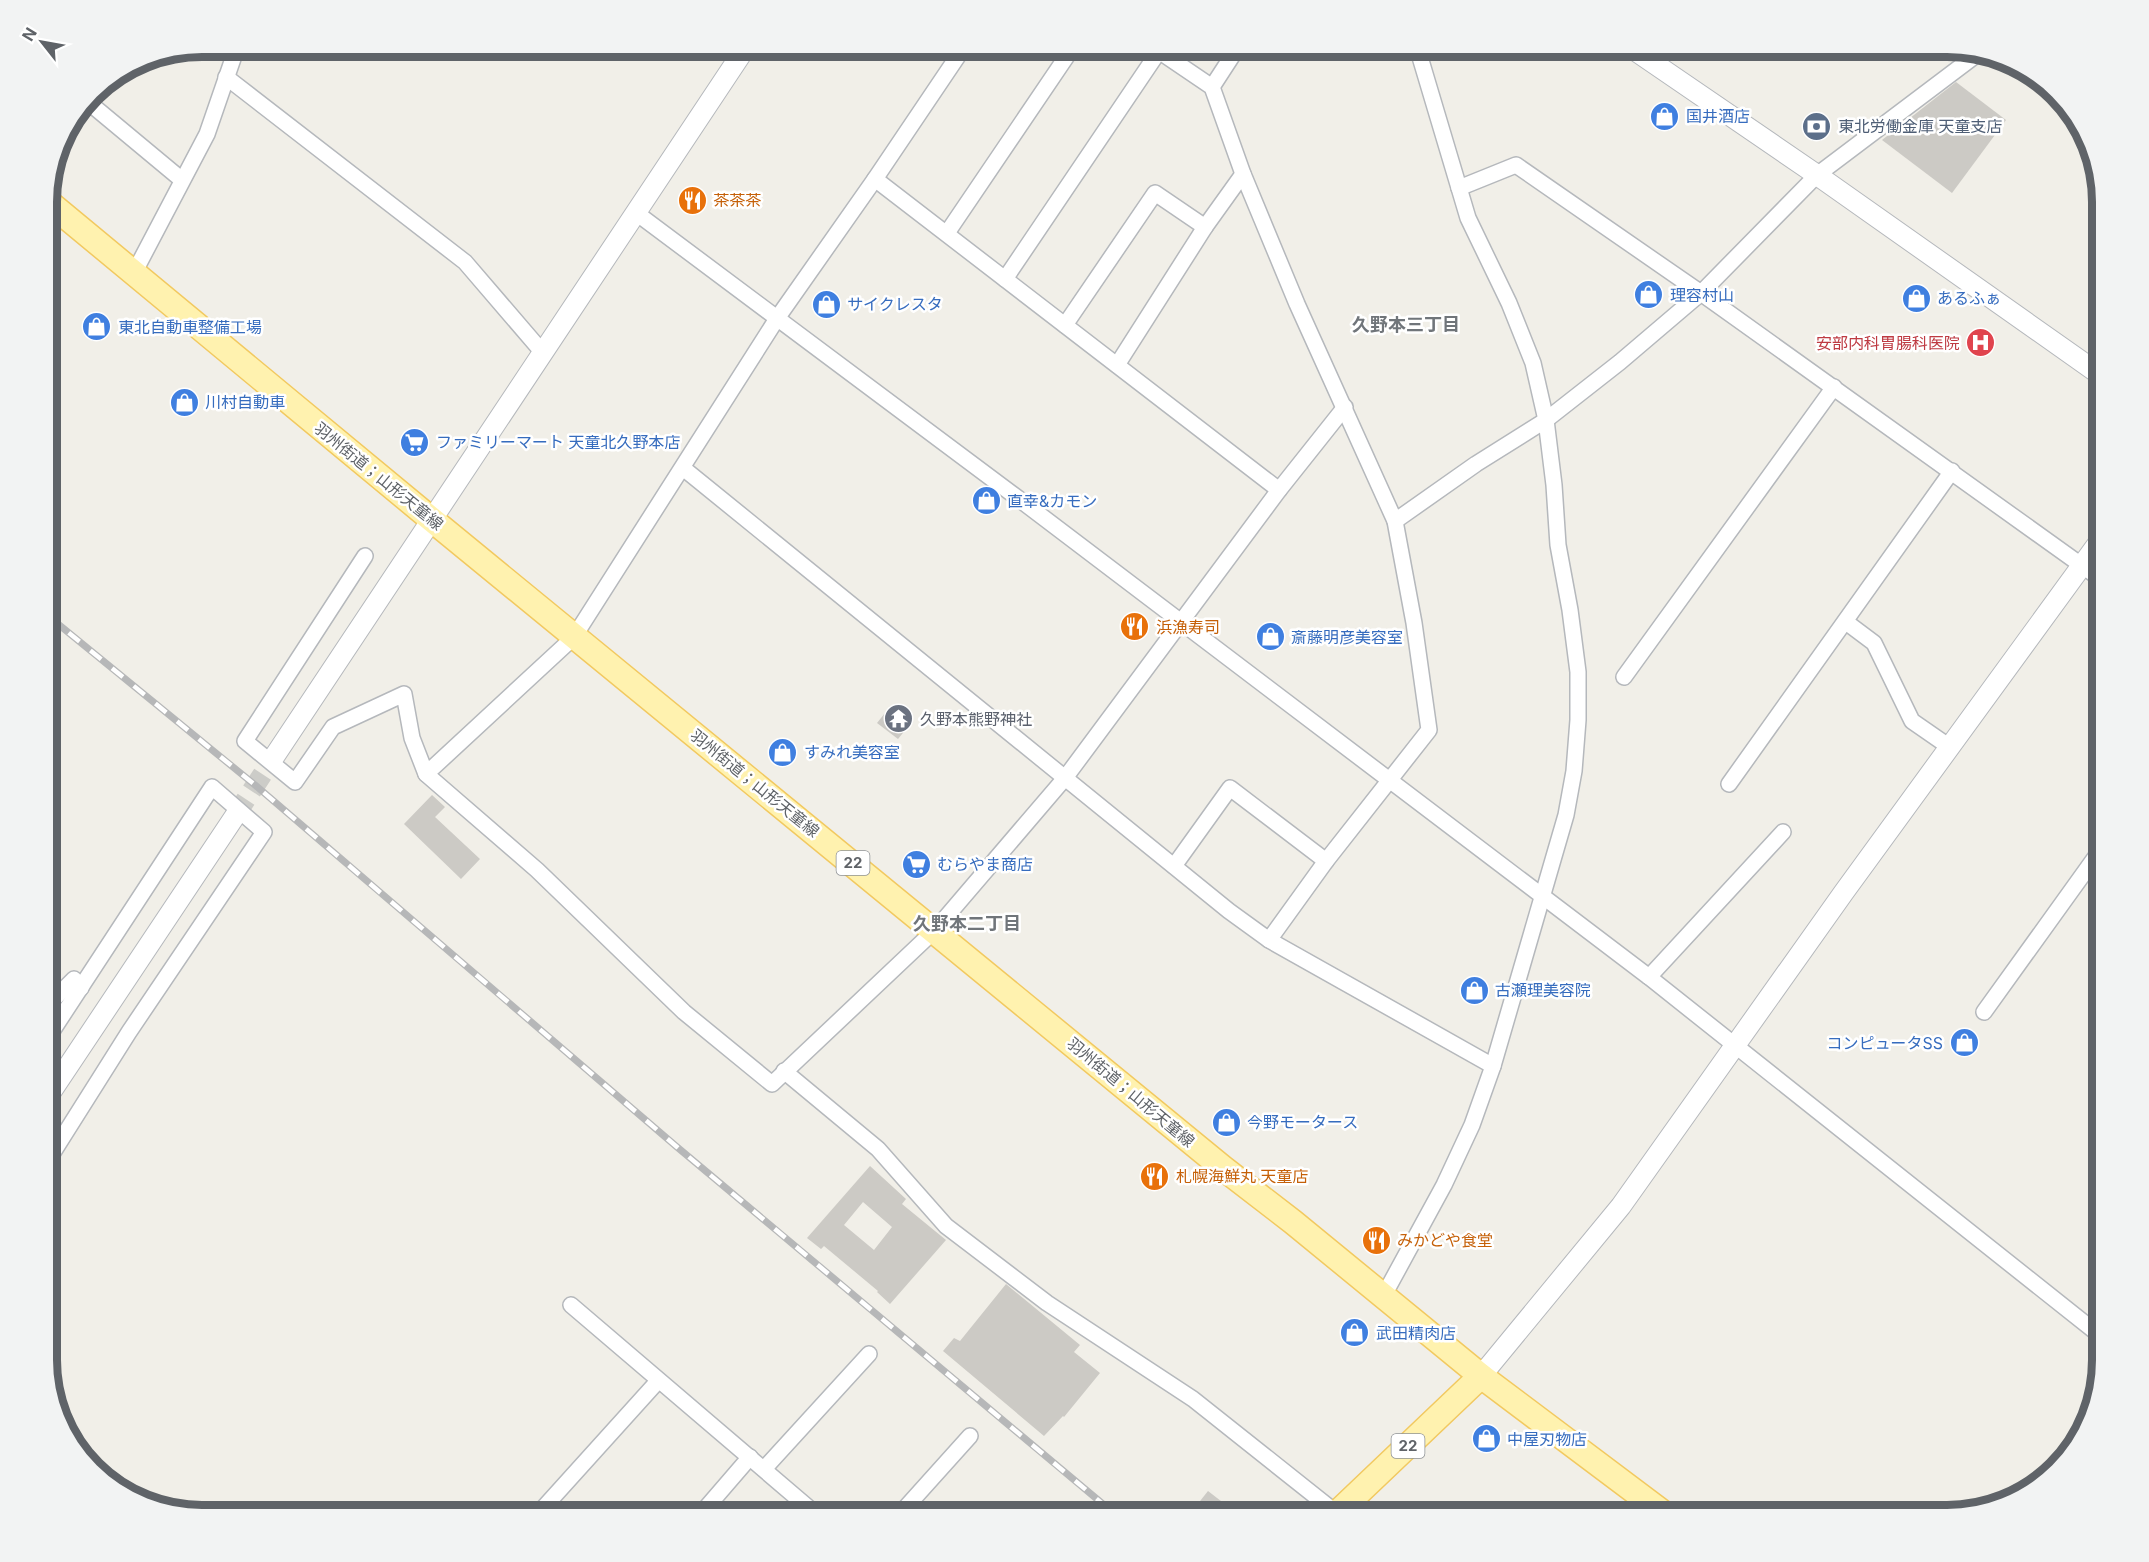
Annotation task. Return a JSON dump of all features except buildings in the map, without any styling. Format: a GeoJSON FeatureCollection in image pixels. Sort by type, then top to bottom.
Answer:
{"type":"FeatureCollection","features":[{"type":"Feature","properties":{"kind":"main road","name":"羽州街道；山形天童線"},"geometry":{"type":"LineString","coordinates":[[57,209],[1222,1168],[1293,1222],[1481,1376],[1653,1505]]}},
{"type":"Feature","properties":{"kind":"main road","name":"22"},"geometry":{"type":"LineString","coordinates":[[1347,1505],[1481,1376]]}},
{"type":"Feature","properties":{"kind":"street"},"geometry":{"type":"LineString","coordinates":[[134,273],[207,134],[233,57]]}},
{"type":"Feature","properties":{"kind":"street"},"geometry":{"type":"LineString","coordinates":[[274,757],[431,519],[544,354],[739,57]]}},
{"type":"Feature","properties":{"kind":"street"},"geometry":{"type":"LineString","coordinates":[[426,774],[574,637],[778,317],[957,57]]}},
{"type":"Feature","properties":{"kind":"street"},"geometry":{"type":"LineString","coordinates":[[947,233],[1066,57]]}},
{"type":"Feature","properties":{"kind":"street"},"geometry":{"type":"LineString","coordinates":[[1005,279],[1151,57]]}},
{"type":"Feature","properties":{"kind":"street"},"geometry":{"type":"LineString","coordinates":[[1168,57],[1212,87],[1243,174],[1297,304],[1395,521],[1414,623],[1429,730],[1326,861],[1269,940]]}},
{"type":"Feature","properties":{"kind":"street"},"geometry":{"type":"LineString","coordinates":[[1212,87],[1231,57]]}},
{"type":"Feature","properties":{"kind":"street"},"geometry":{"type":"LineString","coordinates":[[1383,1297],[1444,1185],[1472,1125],[1493,1066],[1568,804],[1574,771],[1578,720],[1578,672],[1558,545],[1554,484],[1546,420],[1533,363],[1509,303],[1468,218],[1420,57]]}},
{"type":"Feature","properties":{"kind":"street"},"geometry":{"type":"LineString","coordinates":[[1645,57],[2092,368]]}},
{"type":"Feature","properties":{"kind":"street"},"geometry":{"type":"LineString","coordinates":[[1652,62],[1656,57]]}},
{"type":"Feature","properties":{"kind":"street"},"geometry":{"type":"LineString","coordinates":[[1395,521],[1476,464],[1546,420],[1620,362],[1701,293],[1817,175],[1970,59]]}},
{"type":"Feature","properties":{"kind":"street"},"geometry":{"type":"LineString","coordinates":[[226,77],[465,262],[544,354]]}},
{"type":"Feature","properties":{"kind":"street"},"geometry":{"type":"LineString","coordinates":[[93,106],[182,180]]}},
{"type":"Feature","properties":{"kind":"street"},"geometry":{"type":"LineString","coordinates":[[1459,188],[1516,165],[1834,387],[2092,573]]}},
{"type":"Feature","properties":{"kind":"street"},"geometry":{"type":"LineString","coordinates":[[1117,365],[1243,174]]}},
{"type":"Feature","properties":{"kind":"street"},"geometry":{"type":"LineString","coordinates":[[875,179],[1279,490]]}},
{"type":"Feature","properties":{"kind":"street"},"geometry":{"type":"LineString","coordinates":[[1065,325],[1155,192],[1206,227]]}},
{"type":"Feature","properties":{"kind":"street"},"geometry":{"type":"LineString","coordinates":[[635,212],[778,317],[1649,977],[2092,1328]]}},
{"type":"Feature","properties":{"kind":"street"},"geometry":{"type":"LineString","coordinates":[[1624,677],[1834,387]]}},
{"type":"Feature","properties":{"kind":"street"},"geometry":{"type":"LineString","coordinates":[[365,556],[245,741],[295,782],[333,727],[404,694],[412,738],[426,774],[537,870],[684,1012],[772,1084],[934,930],[1065,778],[1279,490],[1345,407]]}},
{"type":"Feature","properties":{"kind":"street"},"geometry":{"type":"LineString","coordinates":[[683,468],[1229,911],[1269,940],[1493,1066]]}},
{"type":"Feature","properties":{"kind":"street"},"geometry":{"type":"LineString","coordinates":[[1729,784],[1952,471]]}},
{"type":"Feature","properties":{"kind":"street"},"geometry":{"type":"LineString","coordinates":[[1481,1376],[1621,1206],[1844,892],[2092,553]]}},
{"type":"Feature","properties":{"kind":"street"},"geometry":{"type":"LineString","coordinates":[[1846,622],[1874,643],[1912,721],[1951,748]]}},
{"type":"Feature","properties":{"kind":"street"},"geometry":{"type":"LineString","coordinates":[[57,1024],[213,787],[264,832],[129,1032],[57,1146]]}},
{"type":"Feature","properties":{"kind":"street"},"geometry":{"type":"LineString","coordinates":[[1174,866],[1230,788],[1326,861]]}},
{"type":"Feature","properties":{"kind":"street"},"geometry":{"type":"LineString","coordinates":[[57,1083],[235,816]]}},
{"type":"Feature","properties":{"kind":"street"},"geometry":{"type":"LineString","coordinates":[[1649,977],[1783,832]]}},
{"type":"Feature","properties":{"kind":"street"},"geometry":{"type":"LineString","coordinates":[[1984,1012],[2092,863]]}},
{"type":"Feature","properties":{"kind":"street"},"geometry":{"type":"LineString","coordinates":[[57,996],[74,979],[81,988]]}},
{"type":"Feature","properties":{"kind":"street"},"geometry":{"type":"LineString","coordinates":[[784,1071],[878,1149],[946,1226],[1047,1303],[1193,1399],[1325,1505]]}},
{"type":"Feature","properties":{"kind":"street"},"geometry":{"type":"LineString","coordinates":[[571,1305],[806,1505]]}},
{"type":"Feature","properties":{"kind":"street"},"geometry":{"type":"LineString","coordinates":[[764,1469],[869,1354]]}},
{"type":"Feature","properties":{"kind":"street"},"geometry":{"type":"LineString","coordinates":[[546,1505],[658,1381]]}},
{"type":"Feature","properties":{"kind":"street"},"geometry":{"type":"LineString","coordinates":[[908,1505],[970,1436]]}},
{"type":"Feature","properties":{"kind":"street"},"geometry":{"type":"LineString","coordinates":[[709,1505],[750,1457]]}},
{"type":"Feature","properties":{"kind":"tunnel"},"geometry":{"type":"LineString","coordinates":[[235,816],[274,757]]}},
{"type":"Feature","properties":{"kind":"railway"},"geometry":{"type":"LineString","coordinates":[[57,623],[255,785],[677,1147],[1104,1505]]}},
{"type":"Feature","properties":{"kind":"place","name":"国井酒店"},"geometry":{"type":"Point","coordinates":[1665,116]}},
{"type":"Feature","properties":{"kind":"place","name":"東北労働金庫 天童支店"},"geometry":{"type":"Point","coordinates":[1817,126]}},
{"type":"Feature","properties":{"kind":"place","name":"茶茶茶"},"geometry":{"type":"Point","coordinates":[692,200]}},
{"type":"Feature","properties":{"kind":"place","name":"理容村山"},"geometry":{"type":"Point","coordinates":[1649,295]}},
{"type":"Feature","properties":{"kind":"place","name":"あるふぁ"},"geometry":{"type":"Point","coordinates":[1916,298]}},
{"type":"Feature","properties":{"kind":"place","name":"サイクレスタ"},"geometry":{"type":"Point","coordinates":[826,304]}},
{"type":"Feature","properties":{"kind":"place","name":"東北自動車整備工場"},"geometry":{"type":"Point","coordinates":[97,327]}},
{"type":"Feature","properties":{"kind":"place","name":"安部内科胃腸科医院"},"geometry":{"type":"Point","coordinates":[1981,343]}},
{"type":"Feature","properties":{"kind":"place","name":"川村自動車"},"geometry":{"type":"Point","coordinates":[184,402]}},
{"type":"Feature","properties":{"kind":"place","name":"ファミリーマート 天童北久野本店"},"geometry":{"type":"Point","coordinates":[415,442]}},
{"type":"Feature","properties":{"kind":"place","name":"直幸&カモン"},"geometry":{"type":"Point","coordinates":[986,501]}},
{"type":"Feature","properties":{"kind":"place","name":"浜漁寿司"},"geometry":{"type":"Point","coordinates":[1135,627]}},
{"type":"Feature","properties":{"kind":"place","name":"斎藤明彦美容室"},"geometry":{"type":"Point","coordinates":[1270,637]}},
{"type":"Feature","properties":{"kind":"place","name":"久野本熊野神社"},"geometry":{"type":"Point","coordinates":[899,719]}},
{"type":"Feature","properties":{"kind":"place","name":"すみれ美容室"},"geometry":{"type":"Point","coordinates":[783,752]}},
{"type":"Feature","properties":{"kind":"place","name":"むらやま商店"},"geometry":{"type":"Point","coordinates":[916,864]}},
{"type":"Feature","properties":{"kind":"place","name":"古瀬理美容院"},"geometry":{"type":"Point","coordinates":[1474,990]}},
{"type":"Feature","properties":{"kind":"place","name":"コンピュータSS"},"geometry":{"type":"Point","coordinates":[1964,1043]}},
{"type":"Feature","properties":{"kind":"place","name":"今野モータース"},"geometry":{"type":"Point","coordinates":[1226,1122]}},
{"type":"Feature","properties":{"kind":"place","name":"札幌海鮮丸 天童店"},"geometry":{"type":"Point","coordinates":[1155,1176]}},
{"type":"Feature","properties":{"kind":"place","name":"みかどや食堂"},"geometry":{"type":"Point","coordinates":[1376,1240]}},
{"type":"Feature","properties":{"kind":"place","name":"武田精肉店"},"geometry":{"type":"Point","coordinates":[1355,1333]}},
{"type":"Feature","properties":{"kind":"place","name":"中屋刃物店"},"geometry":{"type":"Point","coordinates":[1486,1439]}},
{"type":"Feature","properties":{"kind":"district","name":"久野本三丁目"},"geometry":{"type":"Point","coordinates":[1406,325]}},
{"type":"Feature","properties":{"kind":"district","name":"久野本二丁目"},"geometry":{"type":"Point","coordinates":[967,924]}}]}
